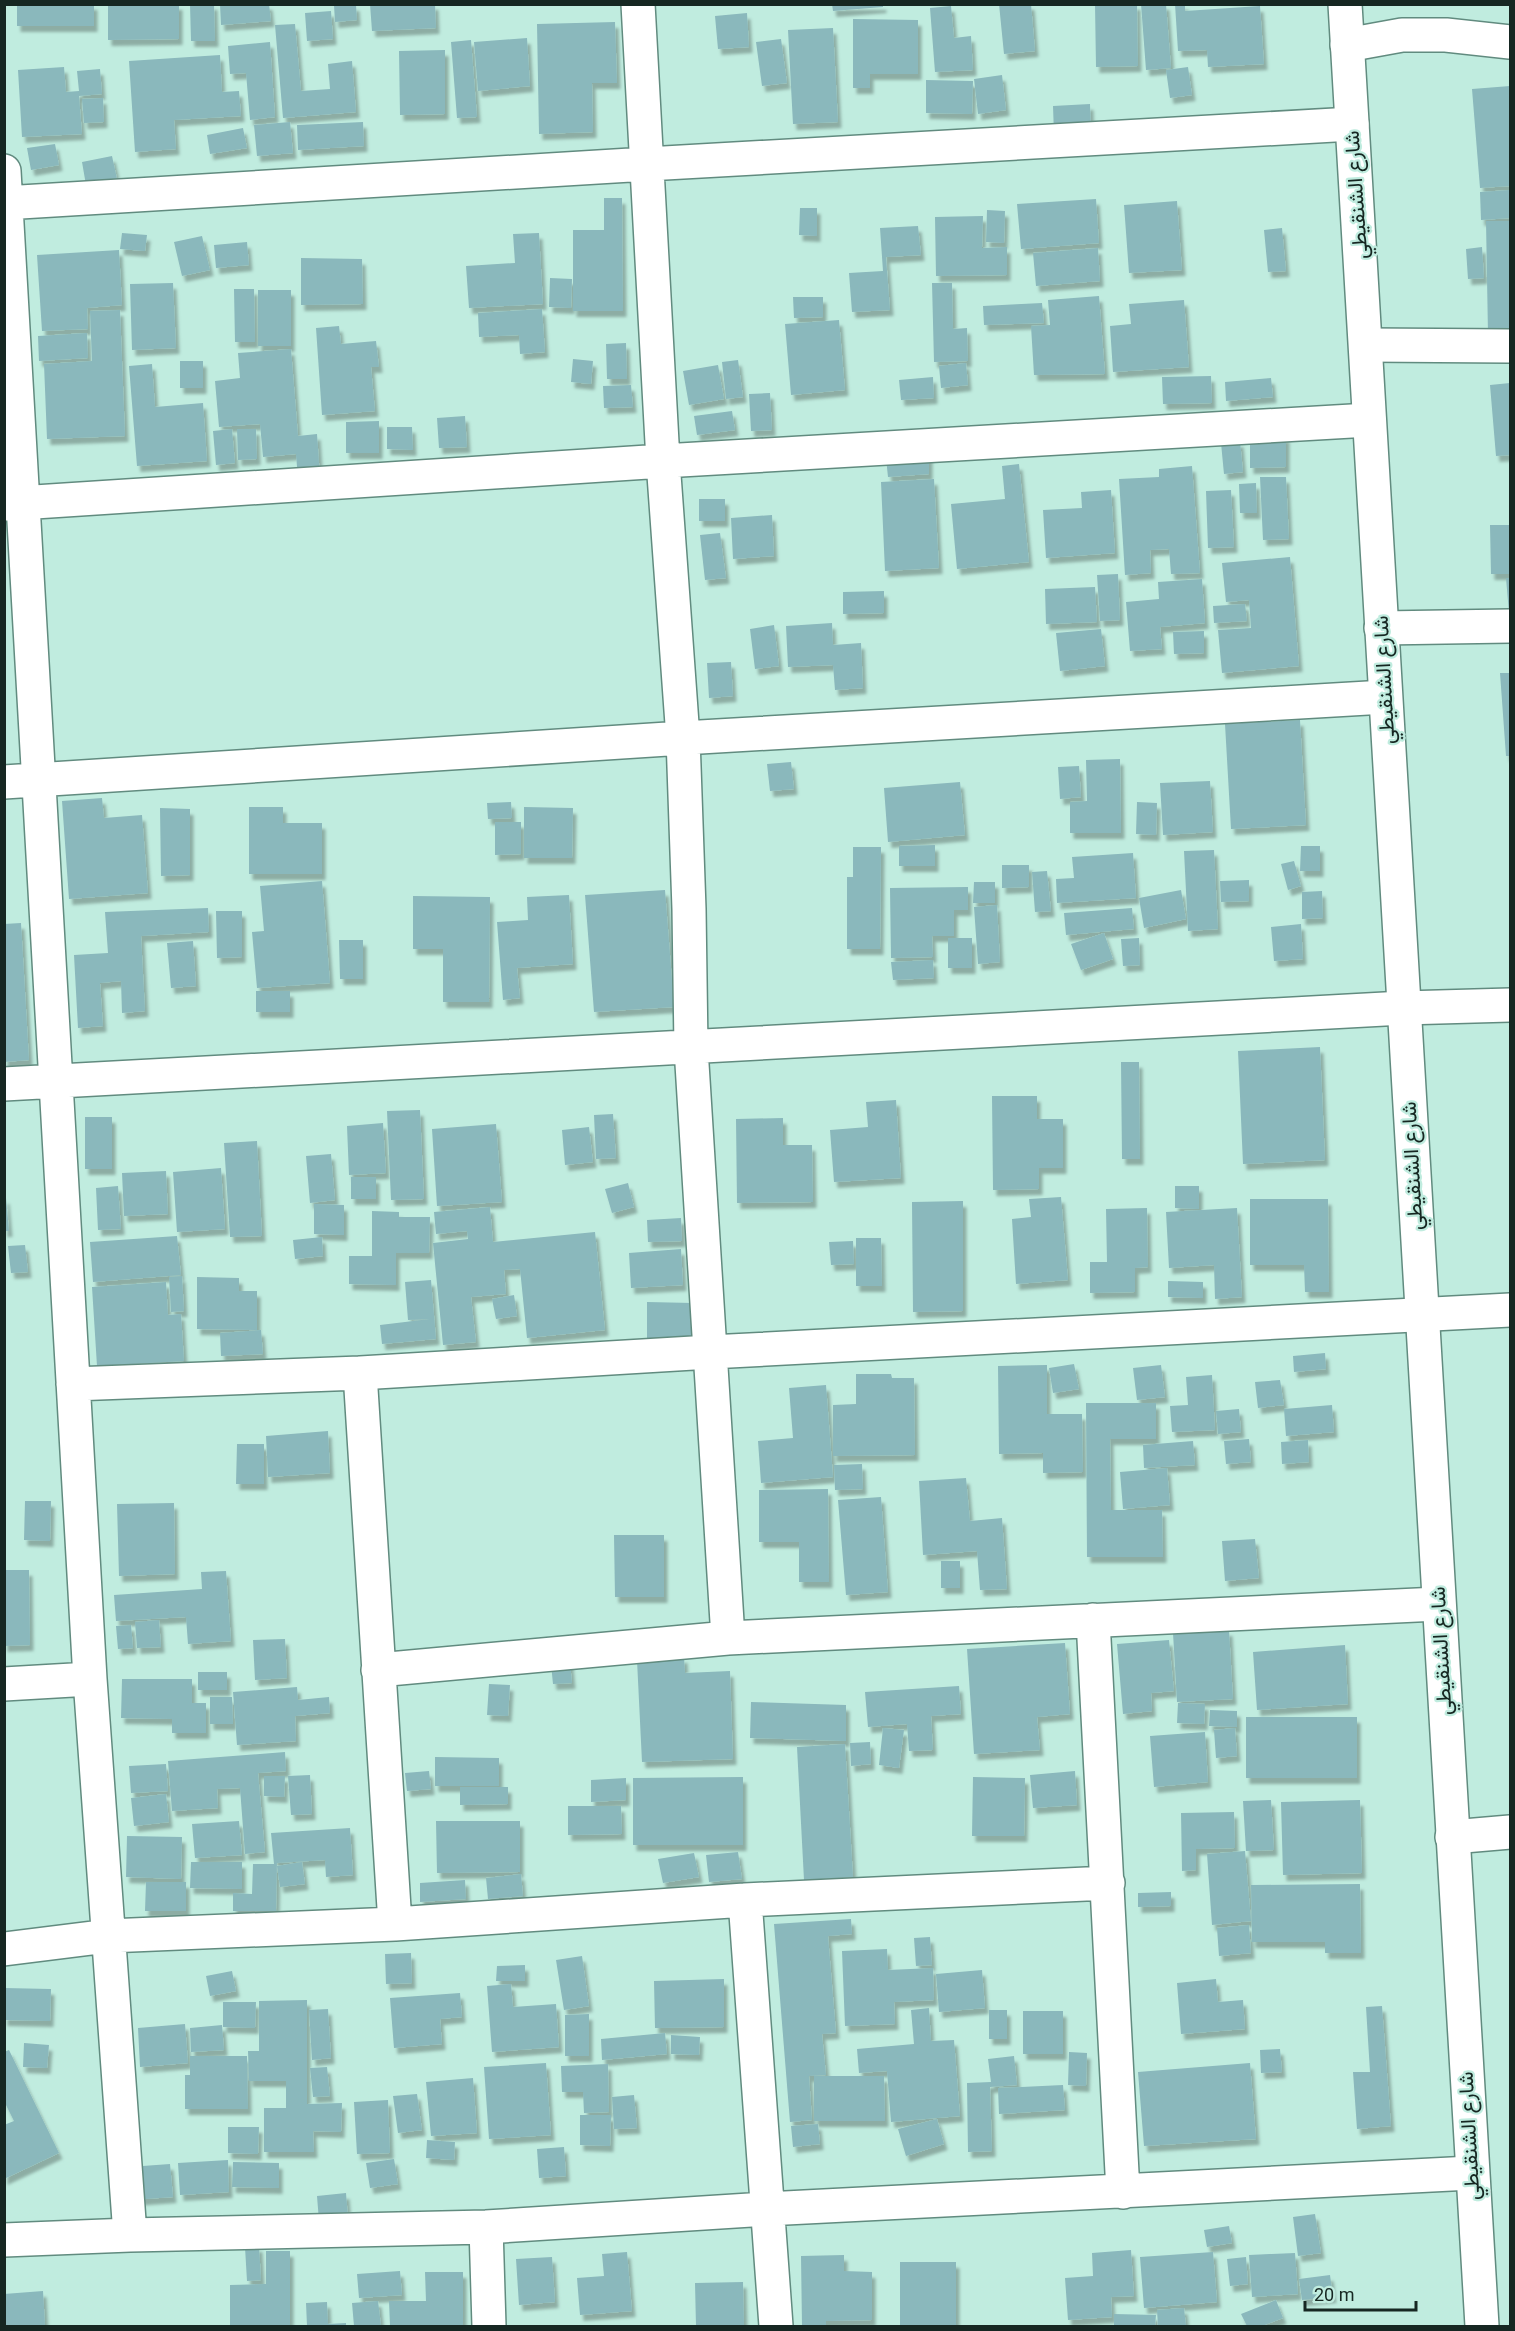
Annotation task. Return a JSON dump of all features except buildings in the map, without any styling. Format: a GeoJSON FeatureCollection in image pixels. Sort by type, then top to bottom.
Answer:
{"type":"FeatureCollection","features":[{"type":"Feature","properties":{"kind":"street"},"geometry":{"type":"LineString","coordinates":[[638,4],[663,461],[683,738],[691,1048],[728,1638]]}},
{"type":"Feature","properties":{"kind":"street","name":"شارع الشنقيطي"},"geometry":{"type":"LineString","coordinates":[[1345,4],[1471,2173],[1482,2326]]}},
{"type":"Feature","properties":{"kind":"street"},"geometry":{"type":"LineString","coordinates":[[1347,45],[1402,35],[1446,35],[1510,42]]}},
{"type":"Feature","properties":{"kind":"street"},"geometry":{"type":"LineString","coordinates":[[130,2235],[90,1679],[39,779],[14,504],[5,192],[647,164],[1352,124]]}},
{"type":"Feature","properties":{"kind":"street"},"geometry":{"type":"LineString","coordinates":[[1366,345],[1510,346]]}},
{"type":"Feature","properties":{"kind":"street"},"geometry":{"type":"LineString","coordinates":[[14,504],[663,461],[1369,420]]}},
{"type":"Feature","properties":{"kind":"street"},"geometry":{"type":"LineString","coordinates":[[1381,628],[1510,626]]}},
{"type":"Feature","properties":{"kind":"street"},"geometry":{"type":"LineString","coordinates":[[4,782],[683,738],[1385,697]]}},
{"type":"Feature","properties":{"kind":"street"},"geometry":{"type":"LineString","coordinates":[[4,1084],[1403,1008],[1510,1005]]}},
{"type":"Feature","properties":{"kind":"street"},"geometry":{"type":"LineString","coordinates":[[73,1384],[360,1373],[710,1352],[1510,1310]]}},
{"type":"Feature","properties":{"kind":"street"},"geometry":{"type":"LineString","coordinates":[[360,1373],[395,1924]]}},
{"type":"Feature","properties":{"kind":"street"},"geometry":{"type":"LineString","coordinates":[[378,1670],[728,1638],[1438,1604]]}},
{"type":"Feature","properties":{"kind":"street"},"geometry":{"type":"LineString","coordinates":[[1093,1620],[1123,2192]]}},
{"type":"Feature","properties":{"kind":"street"},"geometry":{"type":"LineString","coordinates":[[4,1684],[90,1679]]}},
{"type":"Feature","properties":{"kind":"street"},"geometry":{"type":"LineString","coordinates":[[1452,1837],[1510,1832]]}},
{"type":"Feature","properties":{"kind":"street"},"geometry":{"type":"LineString","coordinates":[[4,1950],[108,1936],[395,1924],[745,1900],[1108,1883]]}},
{"type":"Feature","properties":{"kind":"street"},"geometry":{"type":"LineString","coordinates":[[745,1900],[776,2326]]}},
{"type":"Feature","properties":{"kind":"street"},"geometry":{"type":"LineString","coordinates":[[4,2240],[486,2227],[766,2209],[1471,2173]]}},
{"type":"Feature","properties":{"kind":"street"},"geometry":{"type":"LineString","coordinates":[[486,2227],[489,2326]]}}]}
